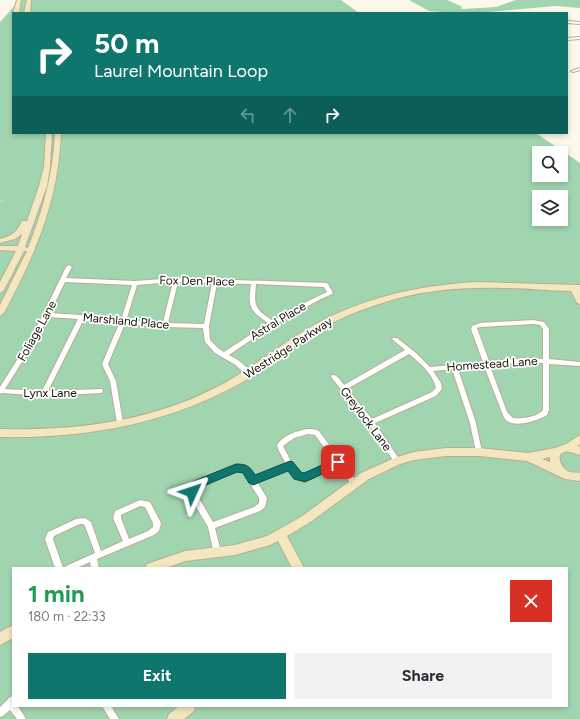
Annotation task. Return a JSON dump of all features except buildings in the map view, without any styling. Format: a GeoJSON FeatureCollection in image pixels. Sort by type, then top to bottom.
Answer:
{"type":"FeatureCollection","features":[{"type":"Feature","properties":{"kind":"street"},"geometry":{"type":"LineString","coordinates":[[16,12],[19,0]]}},
{"type":"Feature","properties":{"kind":"street"},"geometry":{"type":"LineString","coordinates":[[27,12],[29,0]]}},
{"type":"Feature","properties":{"kind":"street"},"geometry":{"type":"LineString","coordinates":[[568,22],[580,23]]}},
{"type":"Feature","properties":{"kind":"street"},"geometry":{"type":"LineString","coordinates":[[568,39],[580,38]]}},
{"type":"Feature","properties":{"kind":"street"},"geometry":{"type":"LineString","coordinates":[[573,71],[580,69]]}},
{"type":"Feature","properties":{"kind":"street"},"geometry":{"type":"LineString","coordinates":[[0,290],[21,246],[44,181],[49,134]]}},
{"type":"Feature","properties":{"kind":"street"},"geometry":{"type":"LineString","coordinates":[[0,313],[33,246],[44,218],[52,190],[58,154],[58,134]]}},
{"type":"Feature","properties":{"kind":"street"},"geometry":{"type":"LineString","coordinates":[[0,242],[18,235],[33,215]]}},
{"type":"Feature","properties":{"kind":"street"},"geometry":{"type":"LineString","coordinates":[[0,242],[21,246]]}},
{"type":"Feature","properties":{"kind":"street"},"geometry":{"type":"LineString","coordinates":[[0,248],[33,246]]}},
{"type":"Feature","properties":{"kind":"street","name":"Foliage Lane"},"geometry":{"type":"LineString","coordinates":[[0,392],[27,351],[64,280],[68,267]]}},
{"type":"Feature","properties":{"kind":"street","name":"Fox Den Place"},"geometry":{"type":"LineString","coordinates":[[64,280],[135,283],[176,280],[254,282],[326,285],[328,289]]}},
{"type":"Feature","properties":{"kind":"street"},"geometry":{"type":"LineString","coordinates":[[165,325],[176,280]]}},
{"type":"Feature","properties":{"kind":"street"},"geometry":{"type":"LineString","coordinates":[[215,281],[206,326],[208,341],[211,346],[224,356],[236,362],[250,373]]}},
{"type":"Feature","properties":{"kind":"street"},"geometry":{"type":"LineString","coordinates":[[254,282],[252,304],[254,309],[272,323]]}},
{"type":"Feature","properties":{"kind":"street"},"geometry":{"type":"LineString","coordinates":[[120,423],[113,380],[105,364],[123,322],[135,283]]}},
{"type":"Feature","properties":{"kind":"street","name":"Westridge Parkway"},"geometry":{"type":"LineString","coordinates":[[0,433],[16,434],[71,432],[102,428],[160,414],[217,391],[250,373],[297,339],[324,323],[355,309],[392,297],[431,289],[480,285],[577,288]]}},
{"type":"Feature","properties":{"kind":"street"},"geometry":{"type":"LineString","coordinates":[[577,288],[580,301]]}},
{"type":"Feature","properties":{"kind":"street","name":"Astral Place"},"geometry":{"type":"LineString","coordinates":[[224,356],[272,323],[300,307],[330,293],[328,289]]}},
{"type":"Feature","properties":{"kind":"street","name":"Marshland Place"},"geometry":{"type":"LineString","coordinates":[[46,315],[165,325],[206,326]]}},
{"type":"Feature","properties":{"kind":"street"},"geometry":{"type":"LineString","coordinates":[[44,394],[82,317]]}},
{"type":"Feature","properties":{"kind":"street"},"geometry":{"type":"LineString","coordinates":[[533,322],[542,323],[546,329],[545,413],[518,421],[509,419],[504,412],[486,364],[474,332],[474,328],[480,325],[533,322]]}},
{"type":"Feature","properties":{"kind":"street"},"geometry":{"type":"LineString","coordinates":[[371,422],[434,394],[438,389],[437,382],[428,369],[396,339]]}},
{"type":"Feature","properties":{"kind":"street"},"geometry":{"type":"LineString","coordinates":[[343,388],[410,351]]}},
{"type":"Feature","properties":{"kind":"street","name":"Homestead Lane"},"geometry":{"type":"LineString","coordinates":[[428,369],[528,360],[546,360],[580,364]]}},
{"type":"Feature","properties":{"kind":"street"},"geometry":{"type":"LineString","coordinates":[[454,367],[473,423],[479,452]]}},
{"type":"Feature","properties":{"kind":"street","name":"Greylock Lane"},"geometry":{"type":"LineString","coordinates":[[334,377],[371,422],[397,461]]}},
{"type":"Feature","properties":{"kind":"street","name":"Lynx Lane"},"geometry":{"type":"LineString","coordinates":[[0,392],[44,394],[100,391]]}},
{"type":"Feature","properties":{"kind":"street"},"geometry":{"type":"LineString","coordinates":[[338,462],[305,478],[297,476],[280,445],[283,441],[308,430],[317,433],[354,483]]}},
{"type":"Feature","properties":{"kind":"street"},"geometry":{"type":"LineString","coordinates":[[154,567],[185,556],[250,546],[281,535],[305,520],[354,483],[397,461],[438,453],[479,452],[528,457],[555,452],[570,447],[580,439]]}},
{"type":"Feature","properties":{"kind":"street"},"geometry":{"type":"LineString","coordinates":[[570,447],[580,451]]}},
{"type":"Feature","properties":{"kind":"street"},"geometry":{"type":"LineString","coordinates":[[555,452],[554,461],[560,471]]}},
{"type":"Feature","properties":{"kind":"street"},"geometry":{"type":"LineString","coordinates":[[528,457],[572,477],[580,478]]}},
{"type":"Feature","properties":{"kind":"street"},"geometry":{"type":"LineString","coordinates":[[253,480],[290,465]]}},
{"type":"Feature","properties":{"kind":"street"},"geometry":{"type":"LineString","coordinates":[[211,526],[261,507],[263,498],[247,470],[240,468],[193,487],[192,492],[211,526],[217,552]]}},
{"type":"Feature","properties":{"kind":"street"},"geometry":{"type":"LineString","coordinates":[[71,567],[151,533],[156,529],[157,524],[147,504],[140,503],[118,513],[117,518],[127,543]]}},
{"type":"Feature","properties":{"kind":"street"},"geometry":{"type":"LineString","coordinates":[[59,567],[49,537],[53,532],[79,521],[85,521],[88,524],[96,556],[95,567]]}},
{"type":"Feature","properties":{"kind":"street"},"geometry":{"type":"LineString","coordinates":[[281,535],[297,567]]}},
{"type":"Feature","properties":{"kind":"street"},"geometry":{"type":"LineString","coordinates":[[0,639],[12,632]]}},
{"type":"Feature","properties":{"kind":"street"},"geometry":{"type":"LineString","coordinates":[[0,713],[12,702]]}},
{"type":"Feature","properties":{"kind":"street"},"geometry":{"type":"LineString","coordinates":[[15,707],[22,719]]}},
{"type":"Feature","properties":{"kind":"street"},"geometry":{"type":"LineString","coordinates":[[107,707],[115,719]]}},
{"type":"Feature","properties":{"kind":"street"},"geometry":{"type":"LineString","coordinates":[[174,719],[188,707]]}},
{"type":"Feature","properties":{"kind":"green space"},"geometry":{"type":"Polygon","coordinates":[[[20,0],[341,0],[358,12],[12,12],[12,134],[537,134],[555,146],[532,146],[532,182],[568,182],[568,155],[580,163],[580,719],[0,719],[0,22],[20,0]]]}},
{"type":"Feature","properties":{"kind":"green space"},"geometry":{"type":"Polygon","coordinates":[[[409,0],[447,0],[461,6],[462,9],[496,7],[516,0],[580,0],[580,8],[555,6],[489,12],[429,11],[409,0]]]}},
{"type":"Feature","properties":{"kind":"route"},"geometry":{"type":"LineString","coordinates":[[192,492],[193,487],[198,484],[236,468],[243,468],[247,470],[253,480],[290,465],[297,476],[305,478],[338,462]]}}]}
